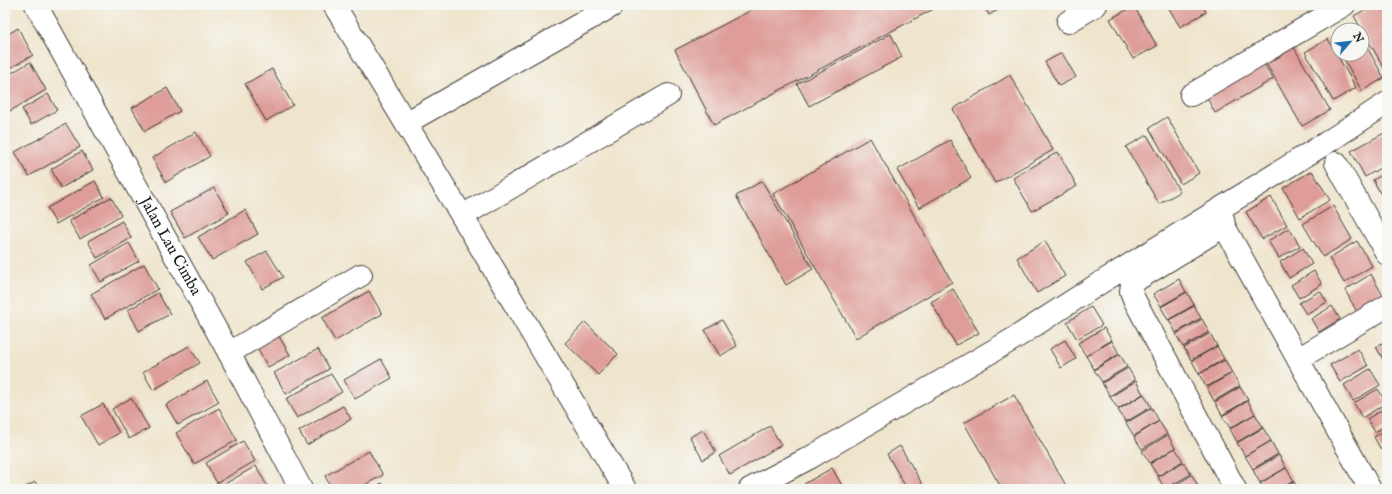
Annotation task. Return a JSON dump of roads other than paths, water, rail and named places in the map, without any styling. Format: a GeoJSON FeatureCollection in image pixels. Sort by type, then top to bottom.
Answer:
{"type":"FeatureCollection","features":[{"type":"Feature","properties":{"kind":"street","name":"Jalan Lau Cimba"},"geometry":{"type":"LineString","coordinates":[[36,5],[229,354],[301,489]]}},
{"type":"Feature","properties":{"kind":"street"},"geometry":{"type":"LineString","coordinates":[[334,5],[462,216],[624,489]]}},
{"type":"Feature","properties":{"kind":"street"},"geometry":{"type":"LineString","coordinates":[[1068,22],[1096,5]]}},
{"type":"Feature","properties":{"kind":"street"},"geometry":{"type":"LineString","coordinates":[[1192,94],[1344,5]]}},
{"type":"Feature","properties":{"kind":"street"},"geometry":{"type":"LineString","coordinates":[[406,123],[612,6]]}},
{"type":"Feature","properties":{"kind":"street"},"geometry":{"type":"LineString","coordinates":[[462,216],[668,95]]}},
{"type":"Feature","properties":{"kind":"street"},"geometry":{"type":"LineString","coordinates":[[750,489],[811,457],[1015,338],[1100,283],[1326,143],[1387,103]]}},
{"type":"Feature","properties":{"kind":"street"},"geometry":{"type":"LineString","coordinates":[[1336,163],[1387,254]]}},
{"type":"Feature","properties":{"kind":"street"},"geometry":{"type":"LineString","coordinates":[[1235,489],[1134,300],[1131,291],[1132,284],[1223,223],[1370,489]]}},
{"type":"Feature","properties":{"kind":"street"},"geometry":{"type":"LineString","coordinates":[[229,354],[361,275]]}},
{"type":"Feature","properties":{"kind":"street"},"geometry":{"type":"LineString","coordinates":[[1298,359],[1387,306]]}}]}
